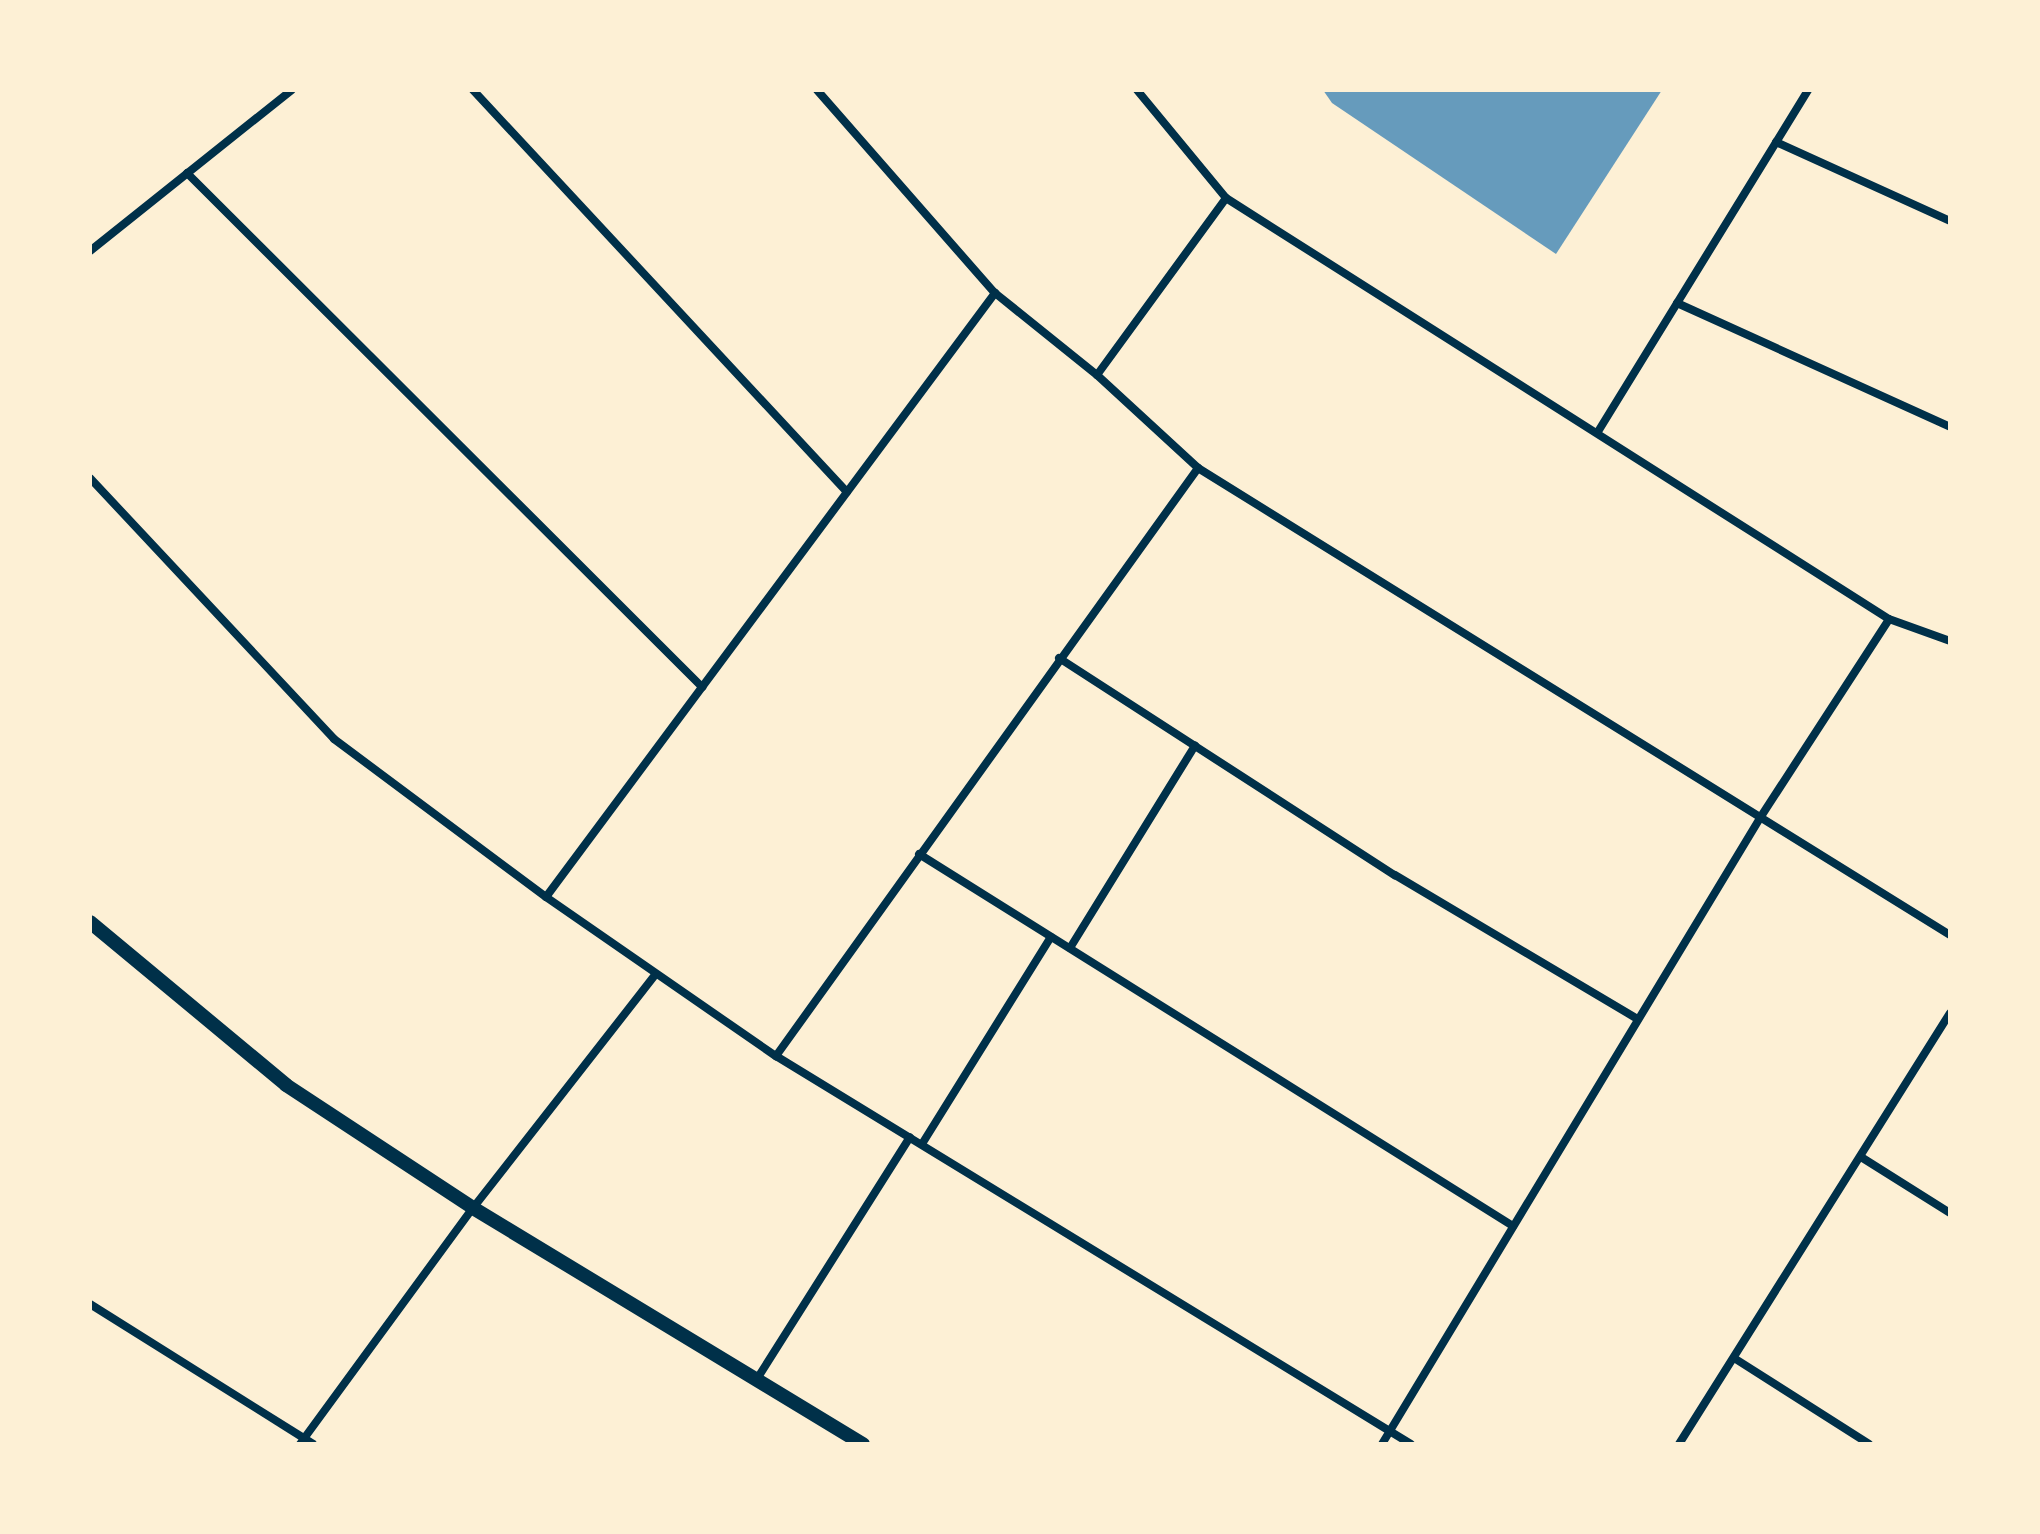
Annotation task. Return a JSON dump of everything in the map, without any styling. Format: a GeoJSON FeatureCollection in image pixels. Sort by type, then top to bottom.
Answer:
{"type":"FeatureCollection","features":[{"type":"Feature","properties":{"kind":"street"},"geometry":{"type":"LineString","coordinates":[[90,251],[292,90]]}},
{"type":"Feature","properties":{"kind":"street"},"geometry":{"type":"LineString","coordinates":[[473,90],[847,492]]}},
{"type":"Feature","properties":{"kind":"street"},"geometry":{"type":"LineString","coordinates":[[817,90],[995,293],[1097,375],[1198,468],[1950,935]]}},
{"type":"Feature","properties":{"kind":"street"},"geometry":{"type":"LineString","coordinates":[[1137,90],[1226,198],[1599,430],[1889,619],[1950,641]]}},
{"type":"Feature","properties":{"kind":"street"},"geometry":{"type":"LineString","coordinates":[[1599,430],[1808,90]]}},
{"type":"Feature","properties":{"kind":"street"},"geometry":{"type":"LineString","coordinates":[[1776,142],[1950,221]]}},
{"type":"Feature","properties":{"kind":"street"},"geometry":{"type":"LineString","coordinates":[[187,173],[702,687]]}},
{"type":"Feature","properties":{"kind":"street"},"geometry":{"type":"LineString","coordinates":[[1097,375],[1226,198]]}},
{"type":"Feature","properties":{"kind":"street"},"geometry":{"type":"LineString","coordinates":[[546,897],[995,293]]}},
{"type":"Feature","properties":{"kind":"street"},"geometry":{"type":"LineString","coordinates":[[1677,303],[1950,427]]}},
{"type":"Feature","properties":{"kind":"street"},"geometry":{"type":"LineString","coordinates":[[776,1056],[1198,468]]}},
{"type":"Feature","properties":{"kind":"street"},"geometry":{"type":"LineString","coordinates":[[90,478],[334,739],[654,976],[776,1056],[1411,1444]]}},
{"type":"Feature","properties":{"kind":"street"},"geometry":{"type":"LineString","coordinates":[[1382,1444],[1760,818],[1889,619]]}},
{"type":"Feature","properties":{"kind":"street"},"geometry":{"type":"LineString","coordinates":[[1059,658],[1395,875],[1638,1019]]}},
{"type":"Feature","properties":{"kind":"street"},"geometry":{"type":"LineString","coordinates":[[1070,948],[1195,746]]}},
{"type":"Feature","properties":{"kind":"street"},"geometry":{"type":"LineString","coordinates":[[919,854],[1513,1226]]}},
{"type":"Feature","properties":{"kind":"street"},"geometry":{"type":"LineString","coordinates":[[90,922],[286,1085],[473,1208],[863,1444]]}},
{"type":"Feature","properties":{"kind":"street"},"geometry":{"type":"LineString","coordinates":[[922,1144],[1051,937]]}},
{"type":"Feature","properties":{"kind":"street"},"geometry":{"type":"LineString","coordinates":[[302,1441],[473,1208],[654,976]]}},
{"type":"Feature","properties":{"kind":"street"},"geometry":{"type":"LineString","coordinates":[[1679,1444],[1950,1013]]}},
{"type":"Feature","properties":{"kind":"street"},"geometry":{"type":"LineString","coordinates":[[757,1379],[910,1137]]}},
{"type":"Feature","properties":{"kind":"street"},"geometry":{"type":"LineString","coordinates":[[1861,1157],[1950,1213]]}},
{"type":"Feature","properties":{"kind":"street"},"geometry":{"type":"LineString","coordinates":[[90,1304],[302,1441],[313,1444]]}},
{"type":"Feature","properties":{"kind":"street"},"geometry":{"type":"LineString","coordinates":[[1734,1358],[1869,1444]]}},
{"type":"Feature","properties":{"kind":"water"},"geometry":{"type":"Polygon","coordinates":[[[1323,90],[1662,90],[1556,254],[1332,103],[1323,90]]]}}]}
